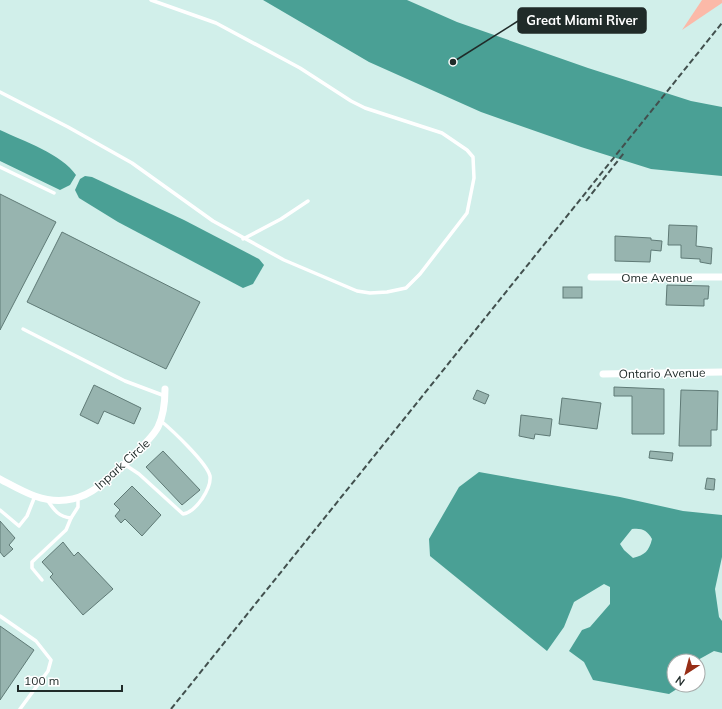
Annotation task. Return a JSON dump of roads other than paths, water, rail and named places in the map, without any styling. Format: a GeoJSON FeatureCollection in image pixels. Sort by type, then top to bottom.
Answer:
{"type":"FeatureCollection","features":[{"type":"Feature","properties":{"kind":"street","name":"Ome Avenue"},"geometry":{"type":"LineString","coordinates":[[591,277],[722,277]]}},
{"type":"Feature","properties":{"kind":"street","name":"Ontario Avenue"},"geometry":{"type":"LineString","coordinates":[[603,374],[722,372]]}},
{"type":"Feature","properties":{"kind":"street","name":"Inpark Circle"},"geometry":{"type":"LineString","coordinates":[[0,479],[35,496],[47,500],[66,500],[78,498],[100,485],[154,434],[161,421],[165,392]]}},
{"type":"Feature","properties":{"kind":"lane"},"geometry":{"type":"LineString","coordinates":[[0,92],[68,127],[132,163],[195,209],[243,239],[300,268],[357,291],[370,293],[386,292],[406,288],[420,274],[467,214],[474,178],[473,157],[467,150],[442,133],[365,108],[286,60],[216,23],[152,0]]}},
{"type":"Feature","properties":{"kind":"lane"},"geometry":{"type":"LineString","coordinates":[[0,167],[54,193]]}},
{"type":"Feature","properties":{"kind":"lane"},"geometry":{"type":"LineString","coordinates":[[243,239],[281,219],[308,201]]}},
{"type":"Feature","properties":{"kind":"lane"},"geometry":{"type":"LineString","coordinates":[[23,329],[125,382],[165,392]]}},
{"type":"Feature","properties":{"kind":"lane"},"geometry":{"type":"LineString","coordinates":[[123,464],[139,474],[183,514],[189,513],[198,504],[207,491],[209,484],[210,478],[208,469],[173,431],[161,421]]}},
{"type":"Feature","properties":{"kind":"lane"},"geometry":{"type":"LineString","coordinates":[[0,510],[19,526],[27,516],[35,496]]}},
{"type":"Feature","properties":{"kind":"lane"},"geometry":{"type":"LineString","coordinates":[[42,580],[32,568],[32,562],[66,530],[78,507],[78,498]]}},
{"type":"Feature","properties":{"kind":"lane"},"geometry":{"type":"LineString","coordinates":[[47,500],[63,517],[71,518]]}},
{"type":"Feature","properties":{"kind":"lane"},"geometry":{"type":"LineString","coordinates":[[0,616],[36,641],[51,660],[48,671],[20,709]]}},
{"type":"Feature","properties":{"kind":"railway"},"geometry":{"type":"LineString","coordinates":[[171,709],[722,23]]}},
{"type":"Feature","properties":{"kind":"railway"},"geometry":{"type":"LineString","coordinates":[[586,201],[624,153]]}},
{"type":"Feature","properties":{"kind":"place","name":"Great Miami River"},"geometry":{"type":"Point","coordinates":[453,62]}}]}
